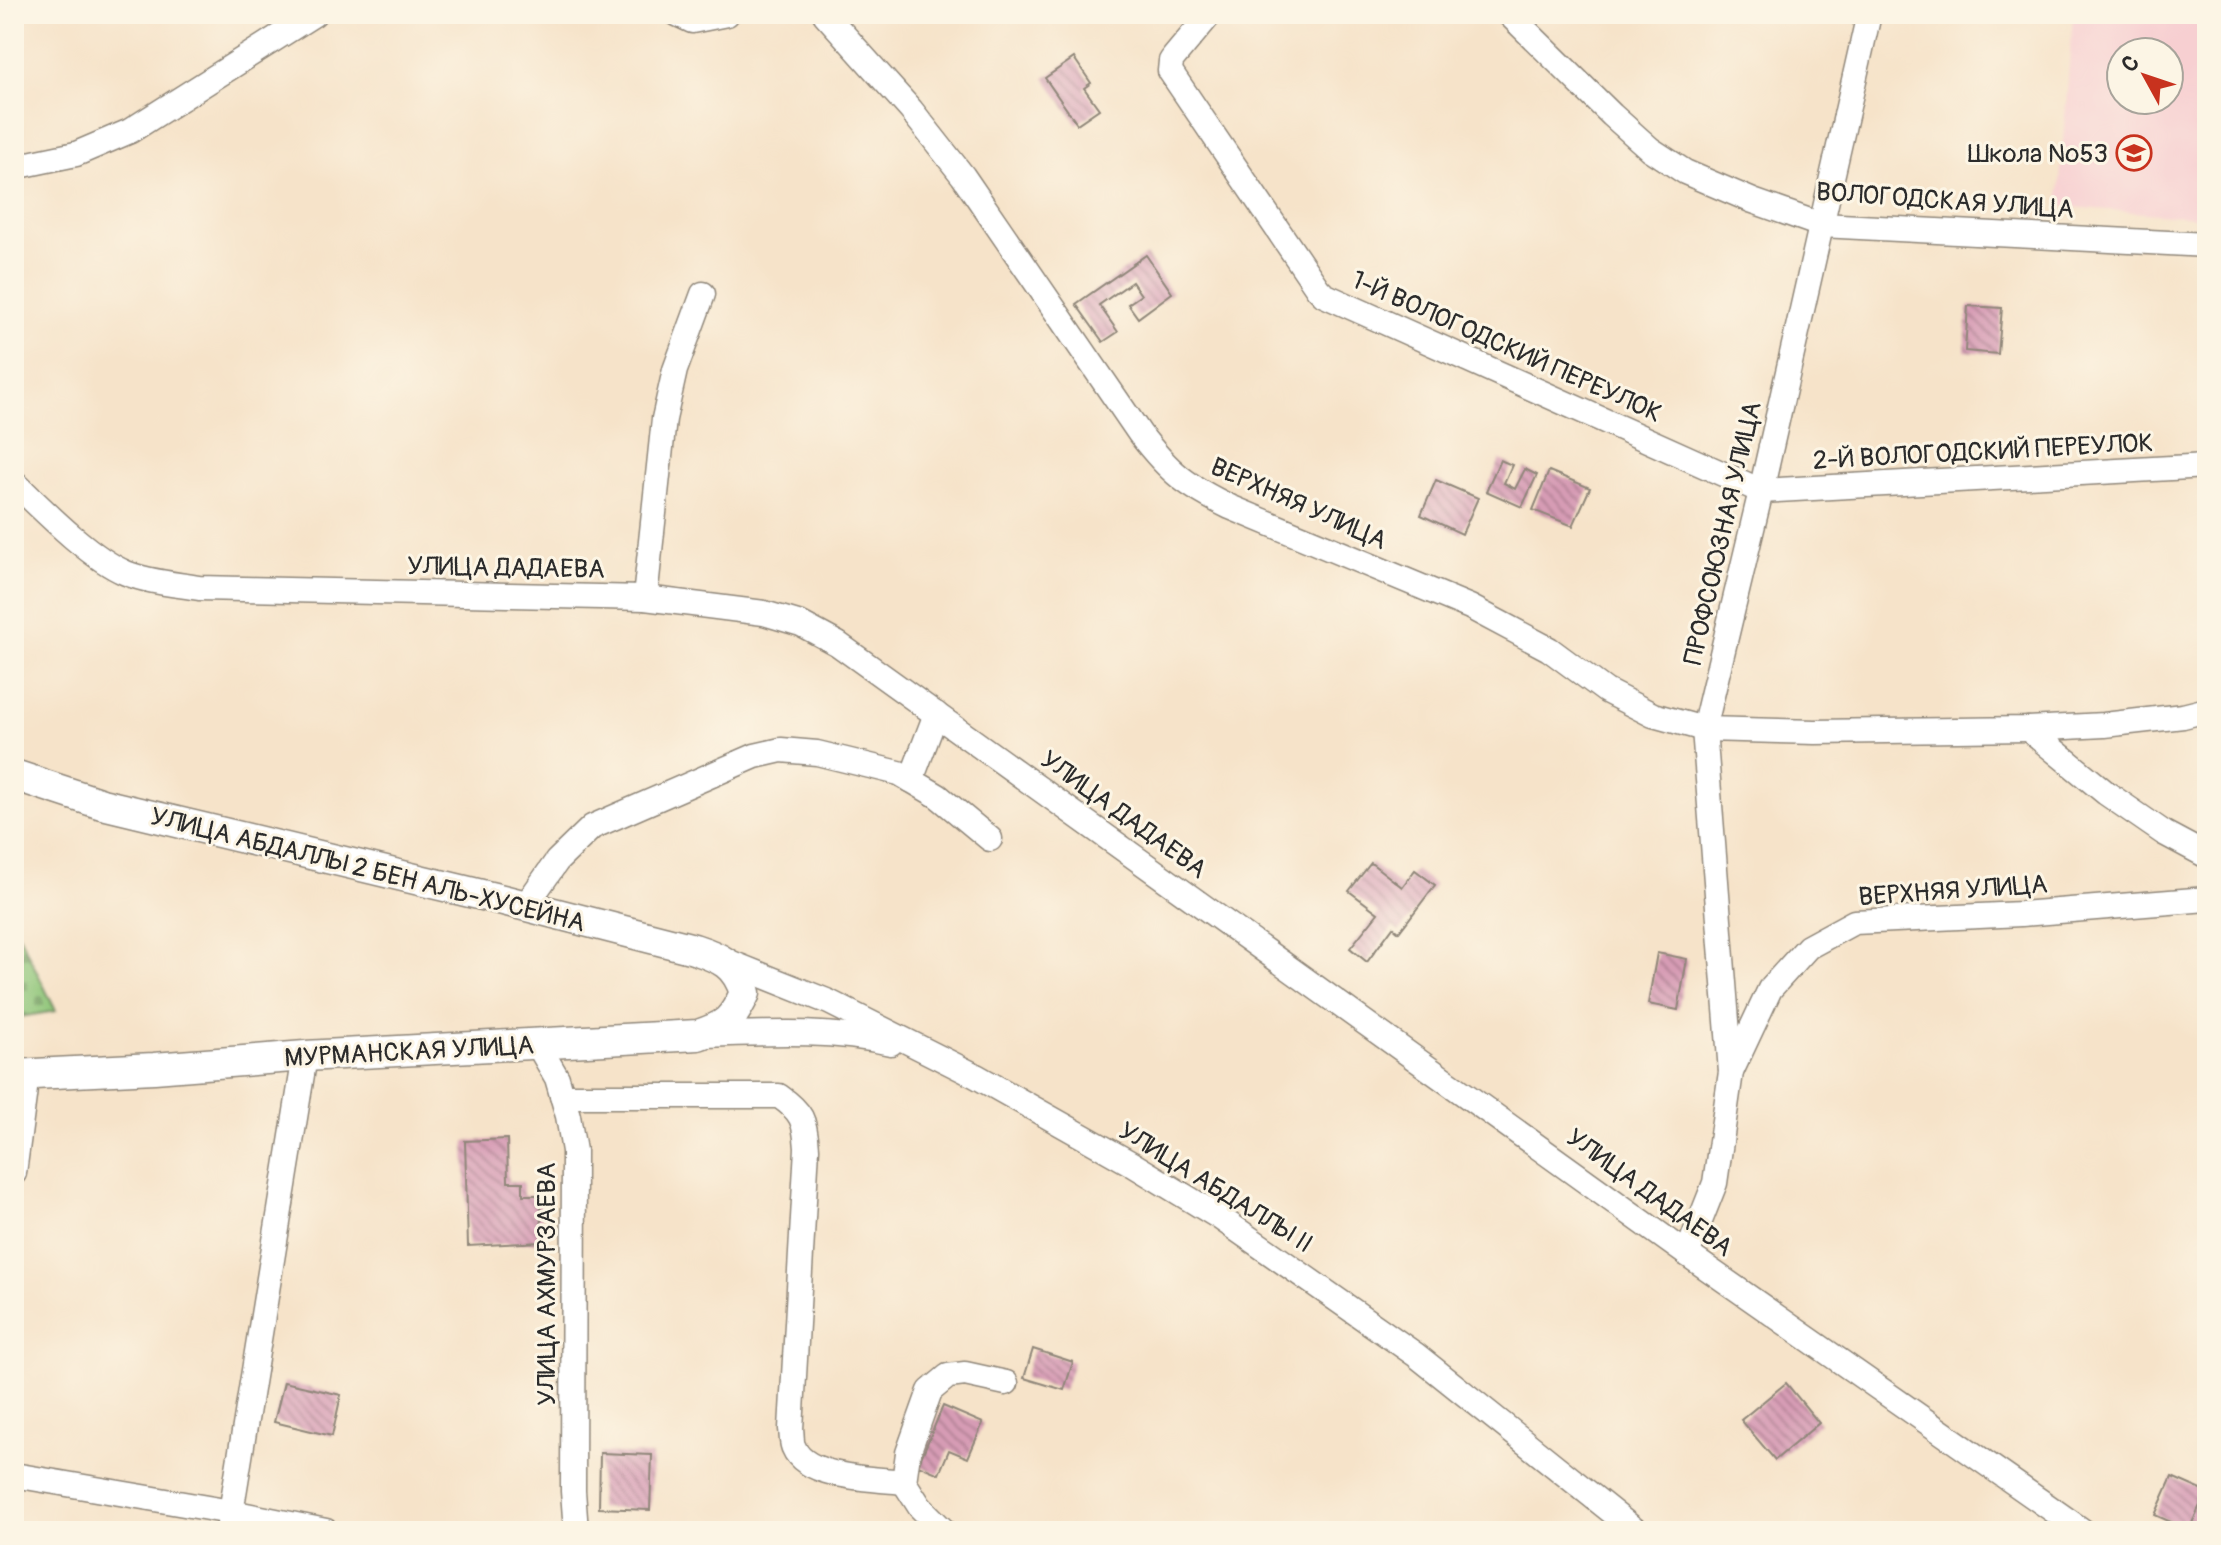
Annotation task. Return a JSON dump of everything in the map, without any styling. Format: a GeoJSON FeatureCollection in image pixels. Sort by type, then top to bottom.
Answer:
{"type":"FeatureCollection","features":[{"type":"Feature","properties":{"kind":"main road","name":"УЛИЦА АБДАЛЛЫ 2 БЕН АЛЬ-ХУСЕЙНА"},"geometry":{"type":"LineString","coordinates":[[14,775],[102,804],[526,905],[694,949],[723,960]]}},
{"type":"Feature","properties":{"kind":"main road","name":"МУРМАНСКАЯ УЛИЦА"},"geometry":{"type":"LineString","coordinates":[[21,1074],[698,1035],[722,1026],[736,1012],[745,993],[740,978],[723,960]]}},
{"type":"Feature","properties":{"kind":"street"},"geometry":{"type":"LineString","coordinates":[[14,167],[76,154],[130,131],[314,14]]}},
{"type":"Feature","properties":{"kind":"street"},"geometry":{"type":"LineString","coordinates":[[677,14],[692,21],[727,14]]}},
{"type":"Feature","properties":{"kind":"street","name":"ВЕРХНЯЯ УЛИЦА"},"geometry":{"type":"LineString","coordinates":[[825,14],[911,110],[963,176],[1159,459],[1180,479],[1202,493],[1470,607],[1549,649],[1606,691],[1653,715],[1704,729],[1815,732],[2028,729],[2117,724],[2207,710]]}},
{"type":"Feature","properties":{"kind":"street","name":"1-Й ВОЛОГОДСКИЙ ПЕРЕУЛОК"},"geometry":{"type":"LineString","coordinates":[[1210,14],[1174,57],[1170,71],[1319,292],[1761,491]]}},
{"type":"Feature","properties":{"kind":"street","name":"ВОЛОГОДСКАЯ УЛИЦА"},"geometry":{"type":"LineString","coordinates":[[1509,14],[1612,115],[1662,157],[1685,172],[1821,225],[2207,245]]}},
{"type":"Feature","properties":{"kind":"street","name":"ПРОФСОЮЗНАЯ УЛИЦА"},"geometry":{"type":"LineString","coordinates":[[1731,1072],[1704,729],[1869,14]]}},
{"type":"Feature","properties":{"kind":"street"},"geometry":{"type":"LineString","coordinates":[[645,598],[664,419],[675,370],[703,294]]}},
{"type":"Feature","properties":{"kind":"street","name":"2-Й ВОЛОГОДСКИЙ ПЕРЕУЛОК"},"geometry":{"type":"LineString","coordinates":[[1761,491],[2207,466]]}},
{"type":"Feature","properties":{"kind":"street","name":"УЛИЦА ДАДАЕВА"},"geometry":{"type":"LineString","coordinates":[[14,482],[54,521],[104,561],[126,573],[159,582],[199,588],[645,598],[764,613],[801,624],[838,644],[1687,1254],[2083,1531]]}},
{"type":"Feature","properties":{"kind":"street"},"geometry":{"type":"LineString","coordinates":[[911,780],[936,714]]}},
{"type":"Feature","properties":{"kind":"street"},"geometry":{"type":"LineString","coordinates":[[2028,729],[2106,793],[2164,833],[2207,856]]}},
{"type":"Feature","properties":{"kind":"street"},"geometry":{"type":"LineString","coordinates":[[526,905],[557,861],[592,827],[755,756],[781,750],[817,753],[899,773],[938,796],[990,839]]}},
{"type":"Feature","properties":{"kind":"street","name":"ВЕРХНЯЯ УЛИЦА"},"geometry":{"type":"LineString","coordinates":[[1731,1072],[1770,989],[1808,947],[1854,922],[2021,914],[2207,899]]}},
{"type":"Feature","properties":{"kind":"street","name":"УЛИЦА АБДАЛЛЫ II"},"geometry":{"type":"LineString","coordinates":[[723,960],[829,1002],[927,1051],[1132,1164],[1219,1217],[1416,1355],[1636,1531]]}},
{"type":"Feature","properties":{"kind":"street"},"geometry":{"type":"LineString","coordinates":[[698,1035],[787,1033],[860,1036],[927,1051]]}},
{"type":"Feature","properties":{"kind":"street","name":"УЛИЦА АХМУРЗАЕВА"},"geometry":{"type":"LineString","coordinates":[[538,1045],[557,1078],[574,1151],[573,1491],[576,1531]]}},
{"type":"Feature","properties":{"kind":"street"},"geometry":{"type":"LineString","coordinates":[[230,1522],[305,1056]]}},
{"type":"Feature","properties":{"kind":"street"},"geometry":{"type":"LineString","coordinates":[[1687,1254],[1715,1183],[1731,1072]]}},
{"type":"Feature","properties":{"kind":"street"},"geometry":{"type":"LineString","coordinates":[[14,1173],[21,1074]]}},
{"type":"Feature","properties":{"kind":"street"},"geometry":{"type":"LineString","coordinates":[[562,1096],[779,1096],[796,1108],[806,1129],[807,1148],[791,1429],[794,1449],[808,1465],[830,1473],[904,1482]]}},
{"type":"Feature","properties":{"kind":"street"},"geometry":{"type":"LineString","coordinates":[[944,1531],[920,1507],[904,1482],[908,1453],[930,1391],[948,1376],[965,1374],[1006,1383]]}},
{"type":"Feature","properties":{"kind":"street"},"geometry":{"type":"LineString","coordinates":[[14,1475],[230,1522],[326,1531]]}},
{"type":"Feature","properties":{"kind":"shaded area","name":"Школа №53"},"geometry":{"type":"Polygon","coordinates":[[[2073,14],[2207,14],[2207,218],[2058,206],[2073,14]]]}},
{"type":"Feature","properties":{"kind":"green space"},"geometry":{"type":"Polygon","coordinates":[[[14,925],[56,1011],[14,1018],[14,925]]]}},
{"type":"Feature","properties":{"kind":"building"},"geometry":{"type":"Polygon","coordinates":[[[1074,58],[1091,83],[1084,88],[1099,109],[1077,124],[1045,78],[1074,58]]]}},
{"type":"Feature","properties":{"kind":"building"},"geometry":{"type":"Polygon","coordinates":[[[1146,255],[1172,293],[1138,318],[1128,304],[1141,295],[1132,282],[1099,305],[1118,332],[1103,342],[1076,304],[1146,255]]]}},
{"type":"Feature","properties":{"kind":"building"},"geometry":{"type":"Polygon","coordinates":[[[1968,306],[2002,308],[1998,354],[1965,351],[1968,306]]]}},
{"type":"Feature","properties":{"kind":"building"},"geometry":{"type":"Polygon","coordinates":[[[1500,460],[1512,465],[1504,483],[1515,489],[1525,469],[1537,475],[1522,507],[1486,491],[1500,460]]]}},
{"type":"Feature","properties":{"kind":"building"},"geometry":{"type":"Polygon","coordinates":[[[1549,471],[1590,488],[1573,526],[1533,510],[1549,471]]]}},
{"type":"Feature","properties":{"kind":"building"},"geometry":{"type":"Polygon","coordinates":[[[1436,480],[1478,498],[1462,534],[1421,515],[1436,480]]]}},
{"type":"Feature","properties":{"kind":"building"},"geometry":{"type":"Polygon","coordinates":[[[1371,863],[1402,887],[1415,870],[1435,885],[1399,932],[1393,927],[1367,962],[1350,948],[1378,913],[1349,891],[1371,863]]]}},
{"type":"Feature","properties":{"kind":"building"},"geometry":{"type":"Polygon","coordinates":[[[1657,953],[1687,959],[1678,1010],[1648,1004],[1657,953]]]}},
{"type":"Feature","properties":{"kind":"building"},"geometry":{"type":"Polygon","coordinates":[[[507,1139],[508,1182],[523,1182],[523,1195],[541,1195],[542,1242],[468,1246],[465,1141],[507,1139]]]}},
{"type":"Feature","properties":{"kind":"building"},"geometry":{"type":"Polygon","coordinates":[[[1033,1349],[1073,1362],[1064,1390],[1024,1378],[1033,1349]]]}},
{"type":"Feature","properties":{"kind":"building"},"geometry":{"type":"Polygon","coordinates":[[[284,1382],[341,1395],[332,1436],[274,1422],[284,1382]]]}},
{"type":"Feature","properties":{"kind":"building"},"geometry":{"type":"Polygon","coordinates":[[[1786,1383],[1819,1423],[1775,1460],[1741,1420],[1786,1383]]]}},
{"type":"Feature","properties":{"kind":"building"},"geometry":{"type":"Polygon","coordinates":[[[943,1406],[983,1423],[968,1458],[949,1450],[939,1474],[918,1465],[943,1406]]]}},
{"type":"Feature","properties":{"kind":"building"},"geometry":{"type":"Polygon","coordinates":[[[600,1453],[652,1455],[650,1510],[599,1508],[600,1453]]]}},
{"type":"Feature","properties":{"kind":"building"},"geometry":{"type":"Polygon","coordinates":[[[2172,1477],[2206,1492],[2189,1530],[2155,1515],[2172,1477]]]}},
{"type":"Feature","properties":{"kind":"place","name":"Школа №53"},"geometry":{"type":"Point","coordinates":[2134,153]}}]}
